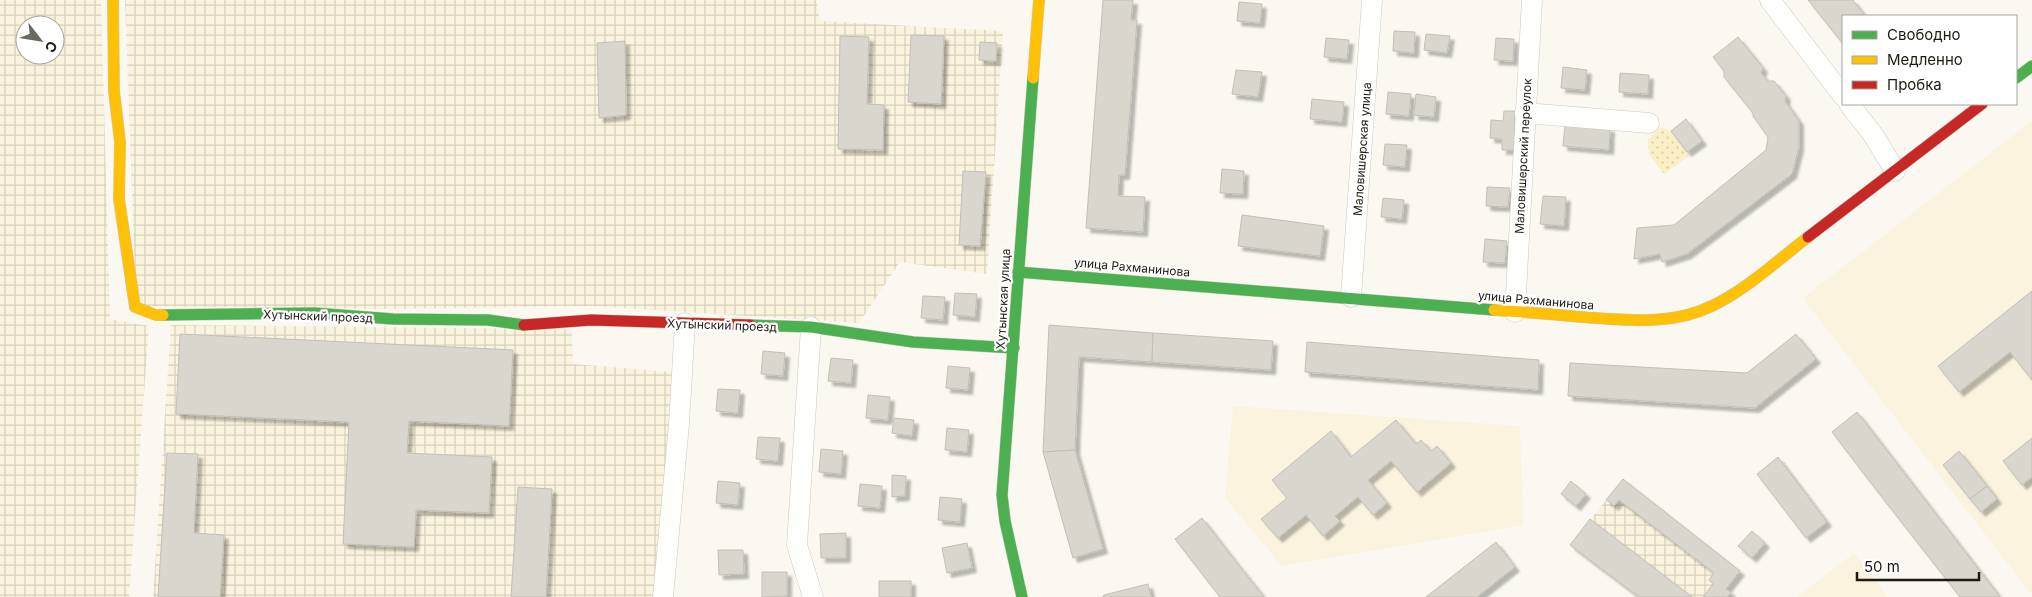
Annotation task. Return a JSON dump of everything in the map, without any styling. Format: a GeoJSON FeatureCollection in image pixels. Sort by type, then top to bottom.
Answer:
{"type":"FeatureCollection","features":[{"type":"Feature","properties":{"kind":"street","name":"Хутынский проезд"},"geometry":{"type":"LineString","coordinates":[[113,0],[114,91],[120,142],[119,199],[134,307],[156,315],[314,313],[393,319],[488,320],[530,326],[591,320],[811,327],[913,342],[1014,348]]}},
{"type":"Feature","properties":{"kind":"street","name":"Хутынская улица"},"geometry":{"type":"LineString","coordinates":[[1022,597],[1005,521],[1002,495],[1039,0]]}},
{"type":"Feature","properties":{"kind":"street","name":"Маловишерская улица"},"geometry":{"type":"LineString","coordinates":[[1351,297],[1372,0]]}},
{"type":"Feature","properties":{"kind":"street","name":"Маловишерский переулок"},"geometry":{"type":"LineString","coordinates":[[1515,312],[1532,0]]}},
{"type":"Feature","properties":{"kind":"street"},"geometry":{"type":"LineString","coordinates":[[1770,0],[1842,95]]}},
{"type":"Feature","properties":{"kind":"street"},"geometry":{"type":"LineString","coordinates":[[2017,77],[2032,66]]}},
{"type":"Feature","properties":{"kind":"street"},"geometry":{"type":"LineString","coordinates":[[1850,105],[1874,136],[1895,171]]}},
{"type":"Feature","properties":{"kind":"street","name":"улица Рахманинова"},"geometry":{"type":"LineString","coordinates":[[1018,272],[1351,297],[1515,312],[1658,322],[1677,319],[1699,313],[1731,296],[1981,105]]}},
{"type":"Feature","properties":{"kind":"street"},"geometry":{"type":"LineString","coordinates":[[1525,113],[1649,123]]}},
{"type":"Feature","properties":{"kind":"street"},"geometry":{"type":"LineString","coordinates":[[663,597],[679,424],[685,323]]}},
{"type":"Feature","properties":{"kind":"street"},"geometry":{"type":"LineString","coordinates":[[811,327],[797,545],[813,597]]}},
{"type":"Feature","properties":{"kind":"shaded area"},"geometry":{"type":"Polygon","coordinates":[[[0,0],[101,0],[110,319],[149,326],[129,597],[0,597],[0,0]]]}},
{"type":"Feature","properties":{"kind":"shaded area"},"geometry":{"type":"Polygon","coordinates":[[[125,0],[816,0],[820,21],[1003,31],[987,274],[900,262],[859,323],[592,306],[379,309],[136,306],[125,0]]]}},
{"type":"Feature","properties":{"kind":"shaded area"},"geometry":{"type":"Polygon","coordinates":[[[2032,121],[2032,595],[1803,298],[2032,121]]]}},
{"type":"Feature","properties":{"kind":"shaded area"},"geometry":{"type":"Polygon","coordinates":[[[1660,127],[1671,131],[1690,155],[1664,174],[1649,154],[1648,140],[1660,127]]]}},
{"type":"Feature","properties":{"kind":"shaded area"},"geometry":{"type":"Polygon","coordinates":[[[171,325],[572,329],[573,364],[673,372],[659,597],[153,597],[171,325]]]}},
{"type":"Feature","properties":{"kind":"shaded area"},"geometry":{"type":"Polygon","coordinates":[[[1233,406],[1520,426],[1523,525],[1282,566],[1225,498],[1233,406]]]}},
{"type":"Feature","properties":{"kind":"shaded area"},"geometry":{"type":"Polygon","coordinates":[[[1623,479],[1740,571],[1727,588],[1731,592],[1727,597],[1639,597],[1570,545],[1623,479]]]}},
{"type":"Feature","properties":{"kind":"shaded area"},"geometry":{"type":"Polygon","coordinates":[[[1854,553],[1888,597],[1797,597],[1854,553]]]}},
{"type":"Feature","properties":{"kind":"building"},"geometry":{"type":"Polygon","coordinates":[[[1103,0],[1133,0],[1131,20],[1137,20],[1125,175],[1119,175],[1118,196],[1145,197],[1143,232],[1086,228],[1103,0]]]}},
{"type":"Feature","properties":{"kind":"building"},"geometry":{"type":"Polygon","coordinates":[[[1808,0],[1853,0],[1864,15],[1842,15],[1842,43],[1808,0]]]}},
{"type":"Feature","properties":{"kind":"building"},"geometry":{"type":"Polygon","coordinates":[[[1239,2],[1262,4],[1260,23],[1237,21],[1239,2]]]}},
{"type":"Feature","properties":{"kind":"building"},"geometry":{"type":"Polygon","coordinates":[[[1394,31],[1415,32],[1414,53],[1393,51],[1394,31]]]}},
{"type":"Feature","properties":{"kind":"building"},"geometry":{"type":"Polygon","coordinates":[[[1426,34],[1450,36],[1447,53],[1424,50],[1426,34]]]}},
{"type":"Feature","properties":{"kind":"building"},"geometry":{"type":"Polygon","coordinates":[[[911,35],[944,36],[941,104],[908,102],[911,35]]]}},
{"type":"Feature","properties":{"kind":"building"},"geometry":{"type":"Polygon","coordinates":[[[840,36],[869,37],[867,104],[884,105],[883,150],[838,149],[840,36]]]}},
{"type":"Feature","properties":{"kind":"building"},"geometry":{"type":"Polygon","coordinates":[[[1738,37],[1763,68],[1761,73],[1768,81],[1774,81],[1786,96],[1785,101],[1799,121],[1799,147],[1792,174],[1687,254],[1662,262],[1660,254],[1634,259],[1637,228],[1674,225],[1766,150],[1768,137],[1753,116],[1753,113],[1724,77],[1724,71],[1713,57],[1738,37]]]}},
{"type":"Feature","properties":{"kind":"building"},"geometry":{"type":"Polygon","coordinates":[[[1326,38],[1349,40],[1347,59],[1324,57],[1326,38]]]}},
{"type":"Feature","properties":{"kind":"building"},"geometry":{"type":"Polygon","coordinates":[[[1496,38],[1514,39],[1513,61],[1494,60],[1496,38]]]}},
{"type":"Feature","properties":{"kind":"building"},"geometry":{"type":"Polygon","coordinates":[[[625,41],[626,115],[599,118],[597,43],[625,41]]]}},
{"type":"Feature","properties":{"kind":"building"},"geometry":{"type":"Polygon","coordinates":[[[980,42],[997,43],[996,61],[979,60],[980,42]]]}},
{"type":"Feature","properties":{"kind":"building"},"geometry":{"type":"Polygon","coordinates":[[[1563,67],[1587,70],[1585,90],[1561,88],[1563,67]]]}},
{"type":"Feature","properties":{"kind":"building"},"geometry":{"type":"Polygon","coordinates":[[[1236,70],[1262,72],[1258,97],[1232,94],[1236,70]]]}},
{"type":"Feature","properties":{"kind":"building"},"geometry":{"type":"Polygon","coordinates":[[[1620,73],[1649,75],[1648,94],[1619,92],[1620,73]]]}},
{"type":"Feature","properties":{"kind":"building"},"geometry":{"type":"Polygon","coordinates":[[[1388,92],[1411,94],[1409,116],[1386,114],[1388,92]]]}},
{"type":"Feature","properties":{"kind":"building"},"geometry":{"type":"Polygon","coordinates":[[[1416,94],[1436,97],[1434,117],[1414,115],[1416,94]]]}},
{"type":"Feature","properties":{"kind":"building"},"geometry":{"type":"Polygon","coordinates":[[[1312,99],[1344,102],[1342,122],[1310,119],[1312,99]]]}},
{"type":"Feature","properties":{"kind":"building"},"geometry":{"type":"Polygon","coordinates":[[[1504,111],[1515,111],[1514,150],[1502,150],[1502,139],[1490,138],[1491,120],[1503,121],[1504,111]]]}},
{"type":"Feature","properties":{"kind":"building"},"geometry":{"type":"Polygon","coordinates":[[[1686,119],[1702,141],[1687,152],[1671,131],[1686,119]]]}},
{"type":"Feature","properties":{"kind":"building"},"geometry":{"type":"Polygon","coordinates":[[[1565,125],[1610,128],[1609,150],[1563,146],[1565,125]]]}},
{"type":"Feature","properties":{"kind":"building"},"geometry":{"type":"Polygon","coordinates":[[[1385,144],[1407,145],[1405,167],[1383,165],[1385,144]]]}},
{"type":"Feature","properties":{"kind":"building"},"geometry":{"type":"Polygon","coordinates":[[[1222,169],[1244,171],[1243,194],[1220,193],[1222,169]]]}},
{"type":"Feature","properties":{"kind":"building"},"geometry":{"type":"Polygon","coordinates":[[[963,171],[986,172],[980,246],[959,245],[963,171]]]}},
{"type":"Feature","properties":{"kind":"building"},"geometry":{"type":"Polygon","coordinates":[[[1487,187],[1510,188],[1508,207],[1486,206],[1487,187]]]}},
{"type":"Feature","properties":{"kind":"building"},"geometry":{"type":"Polygon","coordinates":[[[1543,196],[1566,197],[1564,226],[1540,224],[1543,196]]]}},
{"type":"Feature","properties":{"kind":"building"},"geometry":{"type":"Polygon","coordinates":[[[1383,198],[1404,200],[1402,219],[1381,217],[1383,198]]]}},
{"type":"Feature","properties":{"kind":"building"},"geometry":{"type":"Polygon","coordinates":[[[1242,215],[1324,226],[1320,256],[1238,246],[1242,215]]]}},
{"type":"Feature","properties":{"kind":"building"},"geometry":{"type":"Polygon","coordinates":[[[1485,239],[1507,241],[1505,263],[1483,262],[1485,239]]]}},
{"type":"Feature","properties":{"kind":"building"},"geometry":{"type":"Polygon","coordinates":[[[2032,291],[2032,380],[2010,352],[1959,392],[1938,366],[2032,291]]]}},
{"type":"Feature","properties":{"kind":"building"},"geometry":{"type":"Polygon","coordinates":[[[955,293],[977,294],[975,317],[953,315],[955,293]]]}},
{"type":"Feature","properties":{"kind":"building"},"geometry":{"type":"Polygon","coordinates":[[[923,296],[945,297],[943,320],[921,318],[923,296]]]}},
{"type":"Feature","properties":{"kind":"building"},"geometry":{"type":"Polygon","coordinates":[[[1049,325],[1153,333],[1152,362],[1079,357],[1075,450],[1043,452],[1049,325]]]}},
{"type":"Feature","properties":{"kind":"building"},"geometry":{"type":"Polygon","coordinates":[[[1153,333],[1273,341],[1271,370],[1152,362],[1153,333]]]}},
{"type":"Feature","properties":{"kind":"building"},"geometry":{"type":"Polygon","coordinates":[[[180,334],[513,350],[509,426],[409,421],[407,453],[492,457],[489,513],[416,510],[414,547],[343,544],[349,422],[176,414],[180,334]]]}},
{"type":"Feature","properties":{"kind":"building"},"geometry":{"type":"Polygon","coordinates":[[[1796,334],[1816,359],[1755,408],[1568,396],[1570,363],[1747,373],[1796,334]]]}},
{"type":"Feature","properties":{"kind":"building"},"geometry":{"type":"Polygon","coordinates":[[[1307,342],[1539,360],[1538,390],[1305,372],[1307,342]]]}},
{"type":"Feature","properties":{"kind":"building"},"geometry":{"type":"Polygon","coordinates":[[[763,351],[785,353],[783,376],[761,374],[763,351]]]}},
{"type":"Feature","properties":{"kind":"building"},"geometry":{"type":"Polygon","coordinates":[[[831,358],[853,360],[851,383],[828,381],[831,358]]]}},
{"type":"Feature","properties":{"kind":"building"},"geometry":{"type":"Polygon","coordinates":[[[948,366],[970,368],[968,390],[946,388],[948,366]]]}},
{"type":"Feature","properties":{"kind":"building"},"geometry":{"type":"Polygon","coordinates":[[[718,389],[740,390],[738,413],[716,411],[718,389]]]}},
{"type":"Feature","properties":{"kind":"building"},"geometry":{"type":"Polygon","coordinates":[[[868,395],[890,397],[888,420],[866,418],[868,395]]]}},
{"type":"Feature","properties":{"kind":"building"},"geometry":{"type":"Polygon","coordinates":[[[1857,412],[2000,597],[1960,597],[1874,487],[1832,432],[1857,412]]]}},
{"type":"Feature","properties":{"kind":"building"},"geometry":{"type":"Polygon","coordinates":[[[894,418],[914,420],[912,436],[892,433],[894,418]]]}},
{"type":"Feature","properties":{"kind":"building"},"geometry":{"type":"Polygon","coordinates":[[[1396,420],[1416,444],[1421,440],[1431,451],[1437,446],[1451,463],[1417,492],[1391,461],[1368,480],[1387,503],[1373,515],[1358,497],[1335,516],[1340,521],[1323,536],[1306,515],[1278,538],[1261,519],[1287,498],[1272,480],[1331,431],[1351,457],[1396,420]]]}},
{"type":"Feature","properties":{"kind":"building"},"geometry":{"type":"Polygon","coordinates":[[[947,428],[969,430],[967,452],[945,450],[947,428]]]}},
{"type":"Feature","properties":{"kind":"building"},"geometry":{"type":"Polygon","coordinates":[[[758,437],[780,438],[778,461],[756,459],[758,437]]]}},
{"type":"Feature","properties":{"kind":"building"},"geometry":{"type":"Polygon","coordinates":[[[2032,438],[2032,477],[2022,485],[2003,461],[2032,438]]]}},
{"type":"Feature","properties":{"kind":"building"},"geometry":{"type":"Polygon","coordinates":[[[821,449],[843,451],[841,474],[819,472],[821,449]]]}},
{"type":"Feature","properties":{"kind":"building"},"geometry":{"type":"Polygon","coordinates":[[[1075,450],[1103,549],[1073,558],[1043,452],[1075,450]]]}},
{"type":"Feature","properties":{"kind":"building"},"geometry":{"type":"Polygon","coordinates":[[[1959,451],[1987,486],[1970,499],[1943,465],[1959,451]]]}},
{"type":"Feature","properties":{"kind":"building"},"geometry":{"type":"Polygon","coordinates":[[[167,453],[198,454],[194,533],[224,535],[220,597],[158,597],[167,453]]]}},
{"type":"Feature","properties":{"kind":"building"},"geometry":{"type":"Polygon","coordinates":[[[1778,457],[1827,522],[1806,538],[1757,474],[1778,457]]]}},
{"type":"Feature","properties":{"kind":"building"},"geometry":{"type":"Polygon","coordinates":[[[892,475],[906,476],[905,496],[892,497],[892,475]]]}},
{"type":"Feature","properties":{"kind":"building"},"geometry":{"type":"Polygon","coordinates":[[[1623,479],[1740,571],[1726,589],[1731,592],[1727,597],[1703,597],[1713,584],[1709,580],[1714,573],[1619,500],[1614,506],[1606,500],[1623,479]]]}},
{"type":"Feature","properties":{"kind":"building"},"geometry":{"type":"Polygon","coordinates":[[[718,481],[740,483],[738,505],[716,503],[718,481]]]}},
{"type":"Feature","properties":{"kind":"building"},"geometry":{"type":"Polygon","coordinates":[[[1571,481],[1586,494],[1576,506],[1561,494],[1571,481]]]}},
{"type":"Feature","properties":{"kind":"building"},"geometry":{"type":"Polygon","coordinates":[[[860,484],[882,486],[880,508],[858,506],[860,484]]]}},
{"type":"Feature","properties":{"kind":"building"},"geometry":{"type":"Polygon","coordinates":[[[1987,486],[1997,499],[1981,512],[1970,499],[1987,486]]]}},
{"type":"Feature","properties":{"kind":"building"},"geometry":{"type":"Polygon","coordinates":[[[518,487],[552,489],[546,597],[511,597],[518,487]]]}},
{"type":"Feature","properties":{"kind":"building"},"geometry":{"type":"Polygon","coordinates":[[[940,497],[962,499],[960,522],[938,520],[940,497]]]}},
{"type":"Feature","properties":{"kind":"building"},"geometry":{"type":"Polygon","coordinates":[[[1202,518],[1264,597],[1220,597],[1175,539],[1202,518]]]}},
{"type":"Feature","properties":{"kind":"building"},"geometry":{"type":"Polygon","coordinates":[[[1590,519],[1692,597],[1639,597],[1570,545],[1590,519]]]}},
{"type":"Feature","properties":{"kind":"building"},"geometry":{"type":"Polygon","coordinates":[[[1752,531],[1765,543],[1752,558],[1738,546],[1752,531]]]}},
{"type":"Feature","properties":{"kind":"building"},"geometry":{"type":"Polygon","coordinates":[[[846,533],[846,558],[821,558],[820,534],[846,533]]]}},
{"type":"Feature","properties":{"kind":"building"},"geometry":{"type":"Polygon","coordinates":[[[1496,542],[1515,567],[1477,597],[1426,597],[1496,542]]]}},
{"type":"Feature","properties":{"kind":"building"},"geometry":{"type":"Polygon","coordinates":[[[967,543],[972,568],[947,573],[942,548],[967,543]]]}},
{"type":"Feature","properties":{"kind":"building"},"geometry":{"type":"Polygon","coordinates":[[[718,550],[743,550],[744,574],[719,575],[718,550]]]}},
{"type":"Feature","properties":{"kind":"building"},"geometry":{"type":"Polygon","coordinates":[[[762,572],[787,572],[787,596],[762,597],[762,572]]]}},
{"type":"Feature","properties":{"kind":"building"},"geometry":{"type":"Polygon","coordinates":[[[879,581],[911,581],[911,597],[879,597],[879,581]]]}},
{"type":"Feature","properties":{"kind":"building"},"geometry":{"type":"Polygon","coordinates":[[[1148,584],[1151,597],[1103,597],[1104,595],[1148,584]]]}},
{"type":"Feature","properties":{"kind":"traffic: fast"},"geometry":{"type":"LineString","coordinates":[[2017,77],[2032,66]]}},
{"type":"Feature","properties":{"kind":"traffic: fast"},"geometry":{"type":"LineString","coordinates":[[1022,597],[1005,521],[1002,495],[1033,78]]}},
{"type":"Feature","properties":{"kind":"traffic: fast"},"geometry":{"type":"LineString","coordinates":[[1018,272],[1494,310]]}},
{"type":"Feature","properties":{"kind":"traffic: fast"},"geometry":{"type":"LineString","coordinates":[[163,315],[314,313],[393,319],[488,320],[524,325]]}},
{"type":"Feature","properties":{"kind":"traffic: fast"},"geometry":{"type":"LineString","coordinates":[[750,325],[811,327],[913,342],[1014,348]]}},
{"type":"Feature","properties":{"kind":"traffic: slow"},"geometry":{"type":"LineString","coordinates":[[113,0],[114,91],[120,142],[119,199],[135,307],[156,315],[163,315]]}},
{"type":"Feature","properties":{"kind":"traffic: slow"},"geometry":{"type":"LineString","coordinates":[[1033,78],[1039,0]]}},
{"type":"Feature","properties":{"kind":"traffic: slow"},"geometry":{"type":"LineString","coordinates":[[1494,310],[1632,320],[1681,317],[1712,306],[1737,292],[1808,237]]}},
{"type":"Feature","properties":{"kind":"traffic: jam"},"geometry":{"type":"LineString","coordinates":[[1808,237],[1981,105]]}},
{"type":"Feature","properties":{"kind":"traffic: jam"},"geometry":{"type":"LineString","coordinates":[[524,325],[591,320],[750,325]]}}]}
